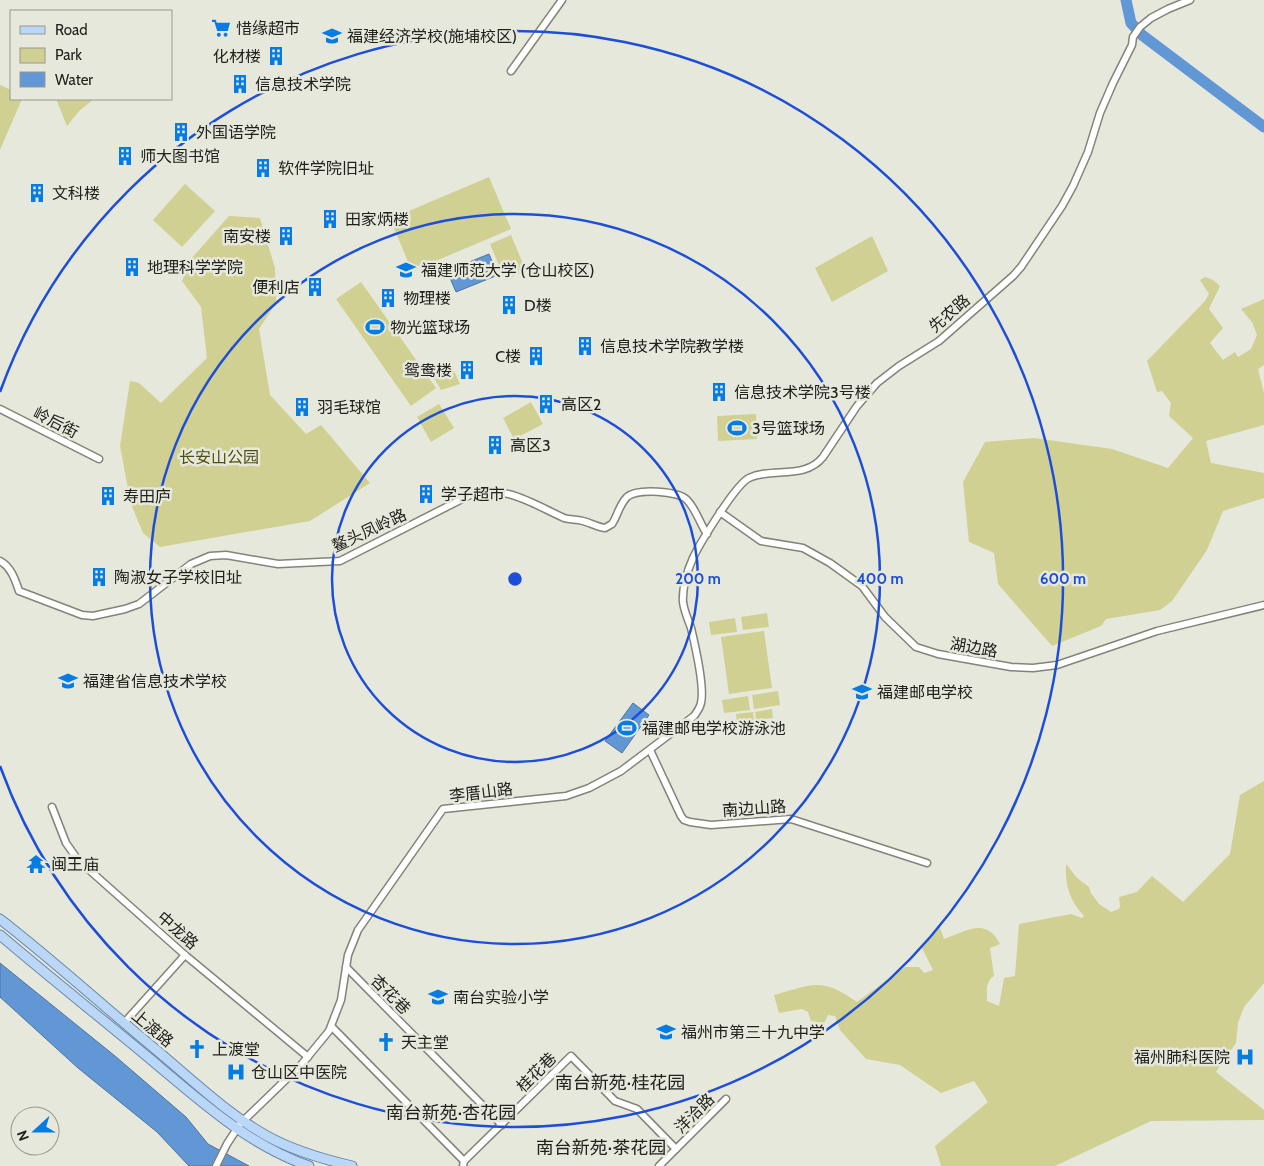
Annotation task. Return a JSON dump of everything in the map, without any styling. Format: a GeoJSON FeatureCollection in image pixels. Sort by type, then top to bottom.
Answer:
{"type":"FeatureCollection","features":[{"type":"Feature","properties":{"kind":"main road","name":"上渡路"},"geometry":{"type":"LineString","coordinates":[[0,919],[52,960],[207,1093],[243,1120],[266,1135],[303,1152],[324,1160],[352,1166]]}},
{"type":"Feature","properties":{"kind":"main road","name":"上渡路"},"geometry":{"type":"LineString","coordinates":[[0,935],[236,1129],[271,1151],[308,1166]]}},
{"type":"Feature","properties":{"kind":"street"},"geometry":{"type":"LineString","coordinates":[[511,71],[562,0]]}},
{"type":"Feature","properties":{"kind":"street","name":"先农路"},"geometry":{"type":"LineString","coordinates":[[707,534],[720,512],[747,478],[758,474],[803,470],[815,465],[823,457],[856,406],[871,389],[898,366],[939,341],[1018,270],[1062,206],[1073,186],[1088,152],[1100,113],[1132,45],[1133,36],[1140,27],[1164,11],[1190,0]]}},
{"type":"Feature","properties":{"kind":"street","name":"岭后街"},"geometry":{"type":"LineString","coordinates":[[0,409],[99,459]]}},
{"type":"Feature","properties":{"kind":"street","name":"鳌头凤岭路"},"geometry":{"type":"LineString","coordinates":[[0,561],[12,573],[19,591],[89,616],[125,609],[139,604],[191,564],[210,556],[226,555],[278,564],[340,561],[470,495],[481,492],[502,493],[518,497],[567,519],[582,520],[606,528],[612,524],[620,505],[632,494],[656,492],[679,495],[688,501],[707,534]]}},
{"type":"Feature","properties":{"kind":"street","name":"湖边路"},"geometry":{"type":"LineString","coordinates":[[720,512],[761,541],[803,548],[862,586],[885,617],[916,647],[938,654],[1011,667],[1033,668],[1057,665],[1157,631],[1264,605]]}},
{"type":"Feature","properties":{"kind":"street","name":"李厝山路"},"geometry":{"type":"LineString","coordinates":[[216,1166],[226,1144],[243,1120],[308,1057],[332,1027],[341,1000],[351,946],[361,925],[443,809],[566,796],[578,793],[610,778],[692,718],[701,703],[702,690],[696,651],[683,597],[692,560],[707,534]]}},
{"type":"Feature","properties":{"kind":"street","name":"南边山路"},"geometry":{"type":"LineString","coordinates":[[650,750],[684,820],[697,823],[720,824],[791,818],[927,863]]}},
{"type":"Feature","properties":{"kind":"street","name":"中龙路"},"geometry":{"type":"LineString","coordinates":[[52,807],[72,854],[185,955],[308,1057]]}},
{"type":"Feature","properties":{"kind":"street"},"geometry":{"type":"LineString","coordinates":[[124,1023],[185,955]]}},
{"type":"Feature","properties":{"kind":"street","name":"杏花巷"},"geometry":{"type":"LineString","coordinates":[[346,967],[502,1125]]}},
{"type":"Feature","properties":{"kind":"street"},"geometry":{"type":"LineString","coordinates":[[332,1027],[464,1164]]}},
{"type":"Feature","properties":{"kind":"street","name":"桂花巷"},"geometry":{"type":"LineString","coordinates":[[464,1164],[571,1056],[615,1102],[636,1109],[676,1149]]}},
{"type":"Feature","properties":{"kind":"street","name":"洋洽路"},"geometry":{"type":"LineString","coordinates":[[659,1166],[726,1100]]}},
{"type":"Feature","properties":{"kind":"green space"},"geometry":{"type":"Polygon","coordinates":[[[0,85],[10,90],[10,100],[22,100],[0,150],[0,85]]]}},
{"type":"Feature","properties":{"kind":"green space"},"geometry":{"type":"Polygon","coordinates":[[[56,100],[93,100],[80,110],[67,126],[56,100]]]}},
{"type":"Feature","properties":{"kind":"green space"},"geometry":{"type":"Polygon","coordinates":[[[489,177],[511,229],[412,271],[390,219],[489,177]]]}},
{"type":"Feature","properties":{"kind":"green space"},"geometry":{"type":"Polygon","coordinates":[[[185,184],[215,211],[182,247],[153,220],[185,184]]]}},
{"type":"Feature","properties":{"kind":"green space","name":"长安山公园"},"geometry":{"type":"Polygon","coordinates":[[[229,216],[260,218],[275,268],[276,303],[259,329],[270,395],[306,434],[321,425],[370,483],[310,521],[160,547],[143,533],[131,504],[120,446],[130,381],[139,383],[161,403],[207,358],[201,307],[182,281],[191,259],[229,216]]]}},
{"type":"Feature","properties":{"kind":"green space"},"geometry":{"type":"Polygon","coordinates":[[[511,235],[526,271],[505,280],[490,244],[511,235]]]}},
{"type":"Feature","properties":{"kind":"green space"},"geometry":{"type":"Polygon","coordinates":[[[872,236],[888,271],[832,302],[815,268],[872,236]]]}},
{"type":"Feature","properties":{"kind":"green space"},"geometry":{"type":"Polygon","coordinates":[[[1205,277],[1213,280],[1220,286],[1209,309],[1223,328],[1210,343],[1223,360],[1235,352],[1238,357],[1251,349],[1257,335],[1252,322],[1241,309],[1264,299],[1264,365],[1258,369],[1264,393],[1264,425],[1206,441],[1211,463],[1264,473],[1264,498],[1223,511],[1207,550],[1172,601],[1160,610],[1106,619],[1101,626],[1052,646],[998,584],[994,553],[969,542],[963,482],[985,442],[1034,438],[1112,449],[1168,468],[1193,438],[1169,416],[1171,403],[1162,391],[1157,392],[1147,361],[1205,301],[1209,294],[1200,280],[1205,277]]]}},
{"type":"Feature","properties":{"kind":"green space","name":"物光篮球场"},"geometry":{"type":"Polygon","coordinates":[[[361,282],[436,388],[411,406],[336,299],[361,282]]]}},
{"type":"Feature","properties":{"kind":"green space"},"geometry":{"type":"Polygon","coordinates":[[[451,364],[460,384],[441,390],[432,375],[451,364]]]}},
{"type":"Feature","properties":{"kind":"green space"},"geometry":{"type":"Polygon","coordinates":[[[531,402],[543,424],[514,439],[503,418],[531,402]]]}},
{"type":"Feature","properties":{"kind":"green space"},"geometry":{"type":"Polygon","coordinates":[[[439,404],[454,428],[431,442],[417,417],[439,404]]]}},
{"type":"Feature","properties":{"kind":"green space","name":"3号篮球场"},"geometry":{"type":"Polygon","coordinates":[[[756,414],[757,439],[718,441],[717,416],[756,414]]]}},
{"type":"Feature","properties":{"kind":"green space"},"geometry":{"type":"Polygon","coordinates":[[[767,613],[769,627],[743,630],[741,617],[767,613]]]}},
{"type":"Feature","properties":{"kind":"green space"},"geometry":{"type":"Polygon","coordinates":[[[735,618],[737,632],[711,635],[709,622],[735,618]]]}},
{"type":"Feature","properties":{"kind":"green space"},"geometry":{"type":"Polygon","coordinates":[[[764,631],[772,688],[729,694],[721,637],[764,631]]]}},
{"type":"Feature","properties":{"kind":"green space"},"geometry":{"type":"Polygon","coordinates":[[[778,691],[780,705],[754,709],[752,695],[778,691]]]}},
{"type":"Feature","properties":{"kind":"green space"},"geometry":{"type":"Polygon","coordinates":[[[748,696],[750,710],[724,713],[722,700],[748,696]]]}},
{"type":"Feature","properties":{"kind":"green space"},"geometry":{"type":"Polygon","coordinates":[[[772,709],[773,718],[756,720],[755,712],[772,709]]]}},
{"type":"Feature","properties":{"kind":"green space"},"geometry":{"type":"Polygon","coordinates":[[[753,712],[754,721],[737,723],[736,714],[753,712]]]}},
{"type":"Feature","properties":{"kind":"green space"},"geometry":{"type":"Polygon","coordinates":[[[1264,781],[1264,983],[1244,1007],[1238,1023],[1236,1043],[1216,1072],[1264,1110],[1264,1120],[1151,1121],[1055,1166],[941,1166],[935,1146],[988,1102],[974,1081],[941,1093],[900,1065],[866,1059],[840,1030],[835,1016],[828,1015],[824,1023],[811,1021],[808,1012],[802,1009],[779,1013],[774,995],[799,988],[817,985],[825,986],[845,994],[857,1002],[905,967],[919,967],[924,973],[933,970],[922,948],[939,925],[944,939],[975,928],[988,930],[994,935],[1000,944],[990,948],[994,976],[988,984],[987,1001],[999,1006],[1004,978],[1015,976],[1019,924],[1071,914],[1082,918],[1084,916],[1071,898],[1066,879],[1066,864],[1077,878],[1089,887],[1099,904],[1111,912],[1119,909],[1119,897],[1137,892],[1152,876],[1183,902],[1230,854],[1240,795],[1264,781]]]}},
{"type":"Feature","properties":{"kind":"water"},"geometry":{"type":"Polygon","coordinates":[[[489,254],[498,275],[456,292],[447,271],[489,254]]]}},
{"type":"Feature","properties":{"kind":"water","name":"福建邮电学校游泳池"},"geometry":{"type":"Polygon","coordinates":[[[633,703],[649,715],[622,753],[605,741],[633,703]]]}},
{"type":"Feature","properties":{"kind":"water"},"geometry":{"type":"Polygon","coordinates":[[[0,963],[115,1056],[186,1117],[208,1144],[249,1166],[189,1166],[157,1132],[78,1068],[0,997],[0,963]]]}},
{"type":"Feature","properties":{"kind":"waterway"},"geometry":{"type":"LineString","coordinates":[[1126,0],[1131,23],[1142,35],[1264,127]]}},
{"type":"Feature","properties":{"kind":"place","name":"惜缘超市"},"geometry":{"type":"Point","coordinates":[221,28]}},
{"type":"Feature","properties":{"kind":"place","name":"福建经济学校(施埔校区)"},"geometry":{"type":"Point","coordinates":[332,36]}},
{"type":"Feature","properties":{"kind":"place","name":"化材楼"},"geometry":{"type":"Point","coordinates":[276,56]}},
{"type":"Feature","properties":{"kind":"place","name":"信息技术学院"},"geometry":{"type":"Point","coordinates":[240,84]}},
{"type":"Feature","properties":{"kind":"place","name":"外国语学院"},"geometry":{"type":"Point","coordinates":[181,132]}},
{"type":"Feature","properties":{"kind":"place","name":"师大图书馆"},"geometry":{"type":"Point","coordinates":[125,156]}},
{"type":"Feature","properties":{"kind":"place","name":"软件学院旧址"},"geometry":{"type":"Point","coordinates":[263,168]}},
{"type":"Feature","properties":{"kind":"place","name":"文科楼"},"geometry":{"type":"Point","coordinates":[37,193]}},
{"type":"Feature","properties":{"kind":"place","name":"田家炳楼"},"geometry":{"type":"Point","coordinates":[330,219]}},
{"type":"Feature","properties":{"kind":"place","name":"南安楼"},"geometry":{"type":"Point","coordinates":[286,236]}},
{"type":"Feature","properties":{"kind":"place","name":"地理科学学院"},"geometry":{"type":"Point","coordinates":[132,267]}},
{"type":"Feature","properties":{"kind":"place","name":"福建师范大学 (仓山校区)"},"geometry":{"type":"Point","coordinates":[406,270]}},
{"type":"Feature","properties":{"kind":"place","name":"便利店"},"geometry":{"type":"Point","coordinates":[315,287]}},
{"type":"Feature","properties":{"kind":"place","name":"物理楼"},"geometry":{"type":"Point","coordinates":[388,298]}},
{"type":"Feature","properties":{"kind":"place","name":"D楼"},"geometry":{"type":"Point","coordinates":[509,305]}},
{"type":"Feature","properties":{"kind":"place","name":"物光篮球场"},"geometry":{"type":"Point","coordinates":[375,327]}},
{"type":"Feature","properties":{"kind":"place","name":"信息技术学院教学楼"},"geometry":{"type":"Point","coordinates":[585,346]}},
{"type":"Feature","properties":{"kind":"place","name":"C楼"},"geometry":{"type":"Point","coordinates":[536,356]}},
{"type":"Feature","properties":{"kind":"place","name":"鸳鸯楼"},"geometry":{"type":"Point","coordinates":[467,370]}},
{"type":"Feature","properties":{"kind":"place","name":"信息技术学院3号楼"},"geometry":{"type":"Point","coordinates":[719,392]}},
{"type":"Feature","properties":{"kind":"place","name":"高区2"},"geometry":{"type":"Point","coordinates":[546,404]}},
{"type":"Feature","properties":{"kind":"place","name":"羽毛球馆"},"geometry":{"type":"Point","coordinates":[302,407]}},
{"type":"Feature","properties":{"kind":"place","name":"3号篮球场"},"geometry":{"type":"Point","coordinates":[737,428]}},
{"type":"Feature","properties":{"kind":"place","name":"高区3"},"geometry":{"type":"Point","coordinates":[495,445]}},
{"type":"Feature","properties":{"kind":"place","name":"学子超市"},"geometry":{"type":"Point","coordinates":[426,494]}},
{"type":"Feature","properties":{"kind":"place","name":"寿田庐"},"geometry":{"type":"Point","coordinates":[108,496]}},
{"type":"Feature","properties":{"kind":"place","name":"陶淑女子学校旧址"},"geometry":{"type":"Point","coordinates":[99,577]}},
{"type":"Feature","properties":{"kind":"place","name":"福建省信息技术学校"},"geometry":{"type":"Point","coordinates":[68,681]}},
{"type":"Feature","properties":{"kind":"place","name":"福建邮电学校"},"geometry":{"type":"Point","coordinates":[862,692]}},
{"type":"Feature","properties":{"kind":"place","name":"福建邮电学校游泳池"},"geometry":{"type":"Point","coordinates":[627,728]}},
{"type":"Feature","properties":{"kind":"place","name":"闽王庙"},"geometry":{"type":"Point","coordinates":[36,864]}},
{"type":"Feature","properties":{"kind":"place","name":"南台实验小学"},"geometry":{"type":"Point","coordinates":[438,997]}},
{"type":"Feature","properties":{"kind":"place","name":"福州市第三十九中学"},"geometry":{"type":"Point","coordinates":[666,1032]}},
{"type":"Feature","properties":{"kind":"place","name":"天主堂"},"geometry":{"type":"Point","coordinates":[386,1042]}},
{"type":"Feature","properties":{"kind":"place","name":"上渡堂"},"geometry":{"type":"Point","coordinates":[197,1049]}},
{"type":"Feature","properties":{"kind":"place","name":"福州肺科医院"},"geometry":{"type":"Point","coordinates":[1245,1057]}},
{"type":"Feature","properties":{"kind":"place","name":"仓山区中医院"},"geometry":{"type":"Point","coordinates":[236,1072]}},
{"type":"Feature","properties":{"kind":"district","name":"南台新苑·桂花园"},"geometry":{"type":"Point","coordinates":[620,1083]}},
{"type":"Feature","properties":{"kind":"district","name":"南台新苑·杏花园"},"geometry":{"type":"Point","coordinates":[451,1113]}},
{"type":"Feature","properties":{"kind":"district","name":"南台新苑·茶花园"},"geometry":{"type":"Point","coordinates":[601,1148]}}]}
